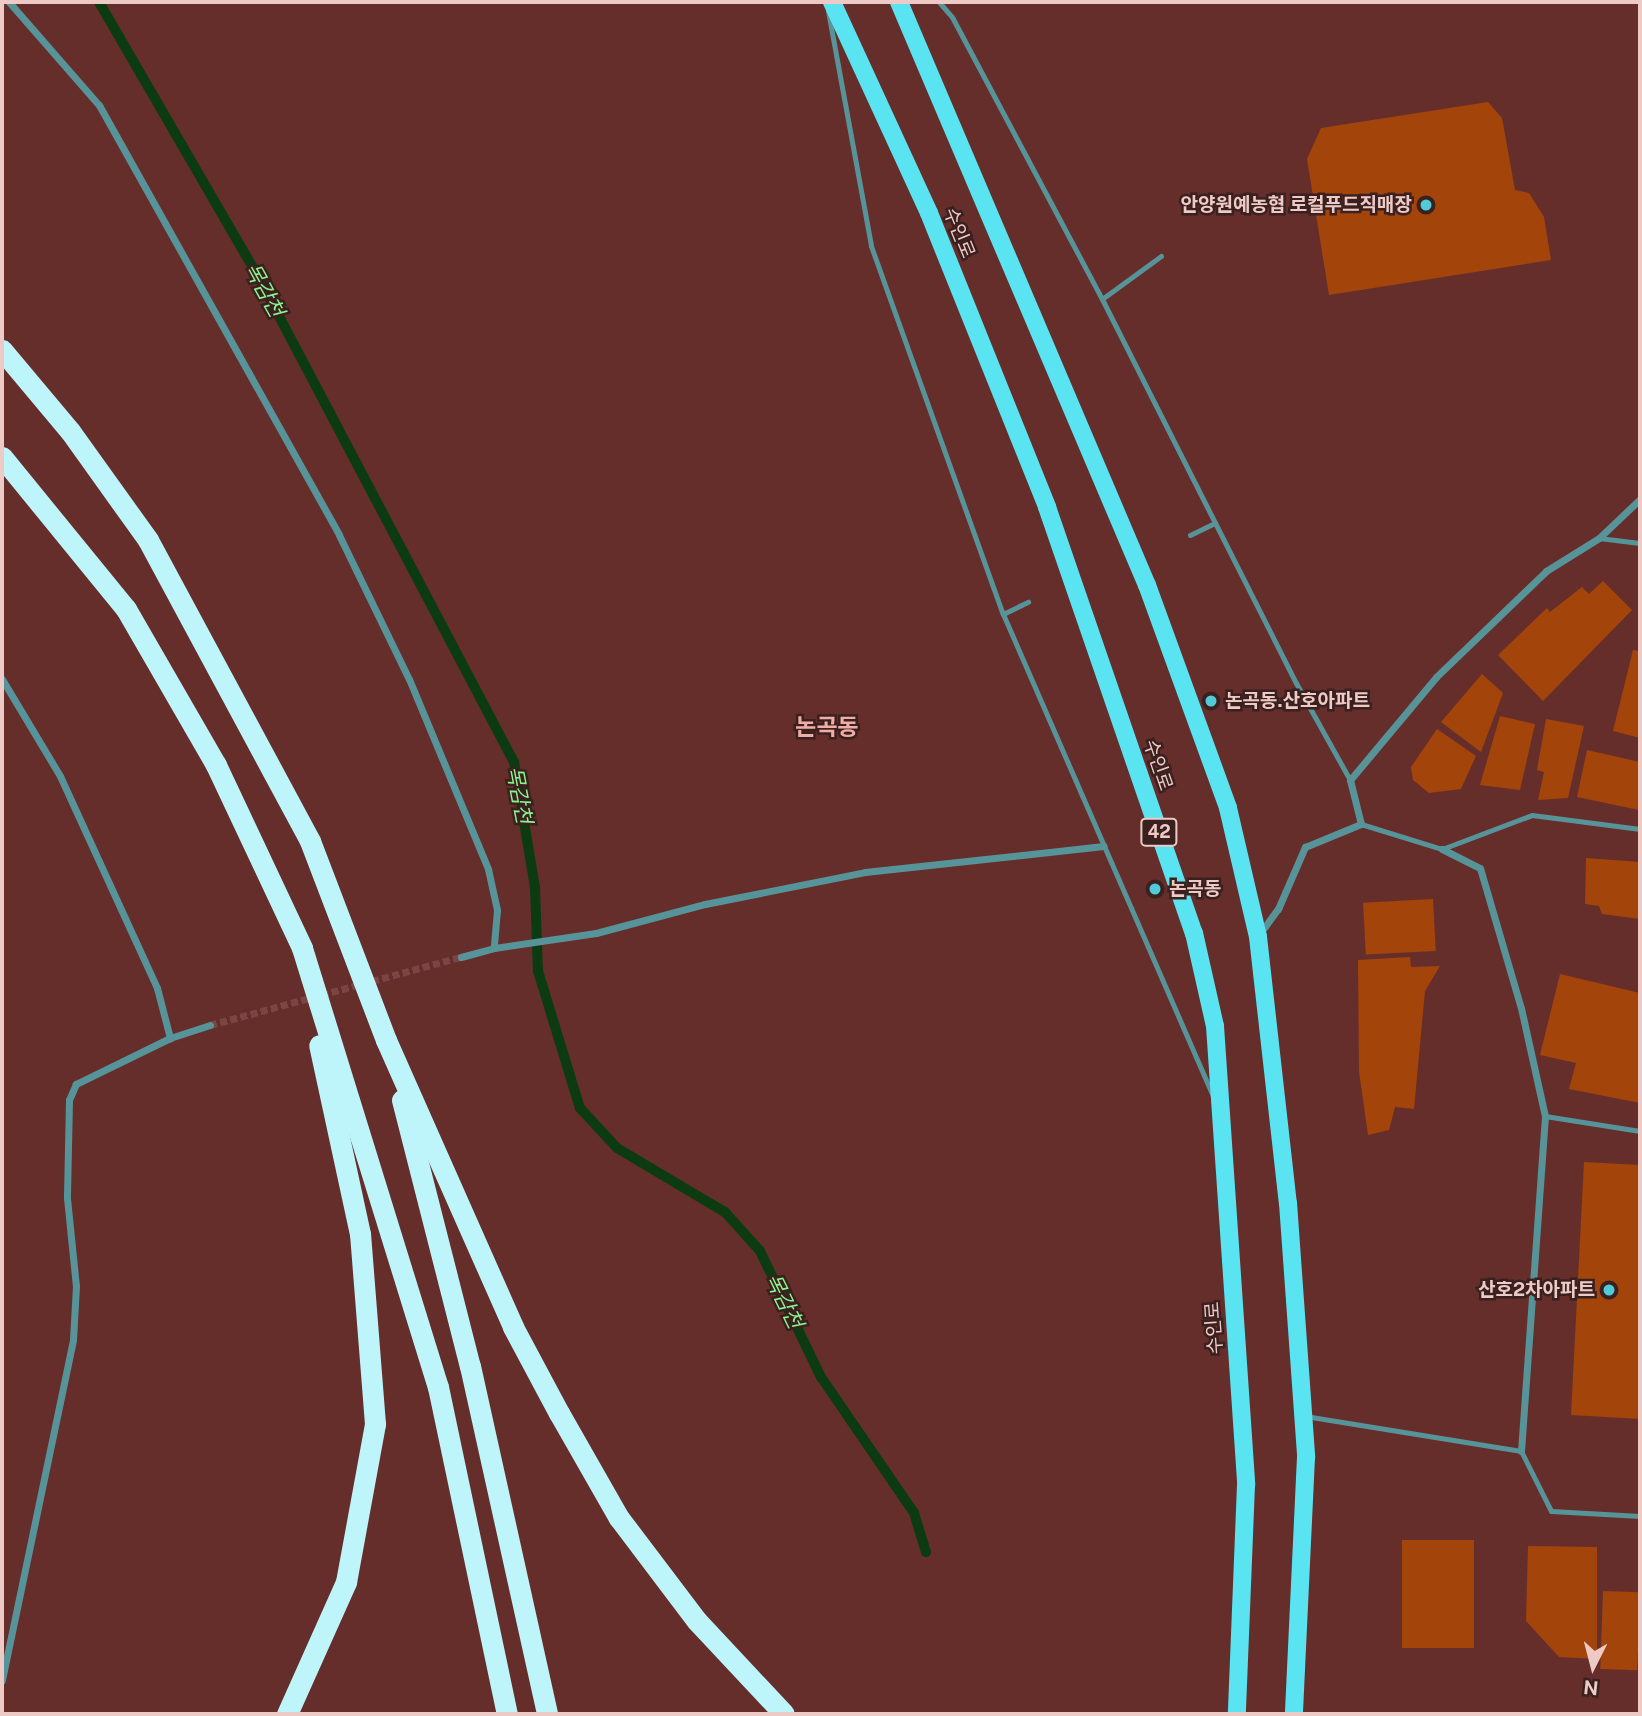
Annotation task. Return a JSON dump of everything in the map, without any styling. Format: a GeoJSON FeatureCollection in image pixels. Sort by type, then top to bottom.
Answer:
{"type":"FeatureCollection","features":[{"type":"Feature","properties":{"kind":"highway"},"geometry":{"type":"LineString","coordinates":[[2,349],[70,431],[148,540],[310,841],[386,1040],[513,1327],[619,1518],[696,1621],[784,1714]]}},
{"type":"Feature","properties":{"kind":"highway"},"geometry":{"type":"LineString","coordinates":[[2,457],[126,609],[216,765],[296,933],[438,1387],[507,1714]]}},
{"type":"Feature","properties":{"kind":"highway"},"geometry":{"type":"LineString","coordinates":[[287,1714],[346,1582],[374,1424],[360,1234],[296,933]]}},
{"type":"Feature","properties":{"kind":"highway"},"geometry":{"type":"LineString","coordinates":[[386,1040],[470,1366],[547,1714]]}},
{"type":"Feature","properties":{"kind":"main road","name":"수인로"},"geometry":{"type":"LineString","coordinates":[[832,2],[929,213],[1046,508],[1194,933],[1215,1027],[1246,1485],[1237,1714]]}},
{"type":"Feature","properties":{"kind":"main road","name":"수인로"},"geometry":{"type":"LineString","coordinates":[[900,2],[1147,585],[1228,808],[1258,937],[1288,1203],[1306,1457],[1294,1714]]}},
{"type":"Feature","properties":{"kind":"street"},"geometry":{"type":"LineString","coordinates":[[9,2],[99,105],[339,535],[409,679],[488,869],[497,910],[494,948]]}},
{"type":"Feature","properties":{"kind":"street"},"geometry":{"type":"LineString","coordinates":[[1258,937],[1278,909],[1306,847],[1360,824],[1350,780],[1436,677],[1546,571],[1599,538],[1640,499]]}},
{"type":"Feature","properties":{"kind":"street"},"geometry":{"type":"LineString","coordinates":[[2,679],[60,776],[157,988],[170,1038]]}},
{"type":"Feature","properties":{"kind":"street"},"geometry":{"type":"LineString","coordinates":[[461,957],[494,948],[589,934],[705,904],[865,872],[1104,846]]}},
{"type":"Feature","properties":{"kind":"street"},"geometry":{"type":"LineString","coordinates":[[1442,849],[1480,868],[1521,1009],[1545,1116],[1521,1451]]}},
{"type":"Feature","properties":{"kind":"street"},"geometry":{"type":"LineString","coordinates":[[2,1681],[73,1340],[76,1286],[67,1198],[69,1100],[76,1084],[170,1038],[210,1025]]}},
{"type":"Feature","properties":{"kind":"lane"},"geometry":{"type":"LineString","coordinates":[[826,2],[871,246],[1003,614],[1221,1115]]}},
{"type":"Feature","properties":{"kind":"lane"},"geometry":{"type":"LineString","coordinates":[[939,2],[952,17],[1102,299],[1215,523],[1350,780]]}},
{"type":"Feature","properties":{"kind":"lane"},"geometry":{"type":"LineString","coordinates":[[1102,299],[1161,256]]}},
{"type":"Feature","properties":{"kind":"lane"},"geometry":{"type":"LineString","coordinates":[[1191,535],[1215,523]]}},
{"type":"Feature","properties":{"kind":"lane"},"geometry":{"type":"LineString","coordinates":[[1599,538],[1640,543]]}},
{"type":"Feature","properties":{"kind":"lane"},"geometry":{"type":"LineString","coordinates":[[1003,614],[1028,602]]}},
{"type":"Feature","properties":{"kind":"lane"},"geometry":{"type":"LineString","coordinates":[[1360,824],[1442,849],[1532,815],[1640,829]]}},
{"type":"Feature","properties":{"kind":"lane"},"geometry":{"type":"LineString","coordinates":[[1545,1116],[1640,1131]]}},
{"type":"Feature","properties":{"kind":"lane"},"geometry":{"type":"LineString","coordinates":[[1303,1415],[1521,1451],[1551,1511],[1640,1516]]}},
{"type":"Feature","properties":{"kind":"building","name":"안양원예농협 로컬푸드직매장"},"geometry":{"type":"Polygon","coordinates":[[[1488,102],[1502,118],[1515,190],[1529,193],[1544,217],[1551,260],[1329,295],[1307,159],[1321,128],[1488,102]]]}},
{"type":"Feature","properties":{"kind":"building"},"geometry":{"type":"Polygon","coordinates":[[[1603,581],[1632,610],[1543,701],[1498,655],[1547,608],[1550,612],[1582,587],[1589,594],[1603,581]]]}},
{"type":"Feature","properties":{"kind":"building"},"geometry":{"type":"Polygon","coordinates":[[[1633,650],[1640,651],[1640,738],[1613,731],[1633,650]]]}},
{"type":"Feature","properties":{"kind":"building"},"geometry":{"type":"Polygon","coordinates":[[[1482,674],[1503,693],[1481,752],[1441,722],[1482,674]]]}},
{"type":"Feature","properties":{"kind":"building"},"geometry":{"type":"Polygon","coordinates":[[[1500,716],[1535,724],[1520,790],[1480,785],[1500,716]]]}},
{"type":"Feature","properties":{"kind":"building"},"geometry":{"type":"Polygon","coordinates":[[[1546,719],[1584,726],[1568,798],[1538,800],[1544,772],[1537,770],[1546,719]]]}},
{"type":"Feature","properties":{"kind":"building"},"geometry":{"type":"Polygon","coordinates":[[[1437,729],[1476,756],[1461,789],[1429,793],[1413,780],[1411,767],[1437,729]]]}},
{"type":"Feature","properties":{"kind":"building"},"geometry":{"type":"Polygon","coordinates":[[[1587,750],[1640,762],[1639,810],[1577,797],[1587,750]]]}},
{"type":"Feature","properties":{"kind":"building"},"geometry":{"type":"Polygon","coordinates":[[[1586,858],[1640,862],[1640,919],[1602,914],[1599,906],[1585,904],[1586,858]]]}},
{"type":"Feature","properties":{"kind":"building"},"geometry":{"type":"Polygon","coordinates":[[[1433,899],[1436,951],[1366,955],[1363,903],[1433,899]]]}},
{"type":"Feature","properties":{"kind":"building"},"geometry":{"type":"Polygon","coordinates":[[[1410,957],[1411,967],[1440,966],[1425,991],[1414,1109],[1395,1107],[1389,1130],[1368,1135],[1359,1072],[1358,960],[1410,957]]]}},
{"type":"Feature","properties":{"kind":"building"},"geometry":{"type":"Polygon","coordinates":[[[1560,974],[1640,993],[1640,1103],[1569,1089],[1576,1063],[1540,1055],[1560,974]]]}},
{"type":"Feature","properties":{"kind":"building","name":"산호2차아파트"},"geometry":{"type":"Polygon","coordinates":[[[1584,1162],[1640,1165],[1640,1419],[1571,1415],[1584,1162]]]}},
{"type":"Feature","properties":{"kind":"building"},"geometry":{"type":"Polygon","coordinates":[[[1402,1540],[1474,1540],[1474,1648],[1402,1648],[1402,1540]]]}},
{"type":"Feature","properties":{"kind":"building"},"geometry":{"type":"Polygon","coordinates":[[[1528,1546],[1597,1547],[1597,1659],[1559,1657],[1526,1621],[1528,1546]]]}},
{"type":"Feature","properties":{"kind":"building"},"geometry":{"type":"Polygon","coordinates":[[[1603,1591],[1640,1592],[1637,1670],[1600,1669],[1603,1591]]]}},
{"type":"Feature","properties":{"kind":"waterway","name":"목감천"},"geometry":{"type":"LineString","coordinates":[[99,2],[261,282],[514,762],[535,887],[538,971],[580,1108],[617,1148],[725,1212],[760,1251],[821,1377],[914,1513],[926,1552]]}},
{"type":"Feature","properties":{"kind":"tunnel"},"geometry":{"type":"LineString","coordinates":[[210,1025],[461,957]]}},
{"type":"Feature","properties":{"kind":"place","name":"안양원예농협 로컬푸드직매장"},"geometry":{"type":"Point","coordinates":[1426,205]}},
{"type":"Feature","properties":{"kind":"place","name":"논곡동.산호아파트"},"geometry":{"type":"Point","coordinates":[1211,701]}},
{"type":"Feature","properties":{"kind":"place","name":"논곡동"},"geometry":{"type":"Point","coordinates":[1155,889]}},
{"type":"Feature","properties":{"kind":"place","name":"산호2차아파트"},"geometry":{"type":"Point","coordinates":[1609,1290]}},
{"type":"Feature","properties":{"kind":"district","name":"논곡동"},"geometry":{"type":"Point","coordinates":[827,727]}}]}
